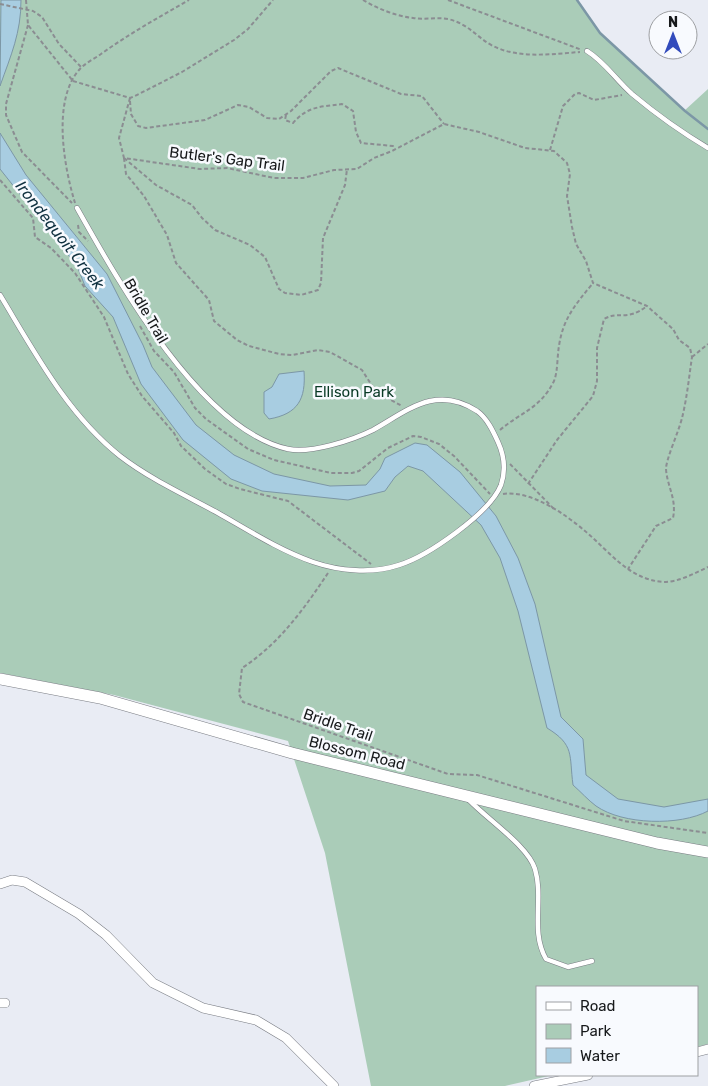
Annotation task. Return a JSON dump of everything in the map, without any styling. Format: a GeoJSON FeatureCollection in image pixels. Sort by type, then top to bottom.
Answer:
{"type":"FeatureCollection","features":[{"type":"Feature","properties":{"kind":"street","name":"Blossom Road"},"geometry":{"type":"LineString","coordinates":[[0,679],[100,698],[292,753],[657,843],[708,852]]}},
{"type":"Feature","properties":{"kind":"street"},"geometry":{"type":"LineString","coordinates":[[0,884],[12,880],[24,882],[79,914],[106,934],[153,984],[194,1005],[256,1020],[286,1038],[334,1086]]}},
{"type":"Feature","properties":{"kind":"street"},"geometry":{"type":"LineString","coordinates":[[534,1086],[583,1076]]}},
{"type":"Feature","properties":{"kind":"lane"},"geometry":{"type":"LineString","coordinates":[[586,52],[602,62],[631,92],[684,134],[708,148]]}},
{"type":"Feature","properties":{"kind":"lane"},"geometry":{"type":"LineString","coordinates":[[0,295],[76,412],[119,455],[143,471],[271,543],[302,558],[331,568],[398,566],[436,549],[495,496],[504,471],[503,458],[495,436],[479,412],[464,405],[445,400],[433,400],[407,409],[370,432],[314,449],[290,450],[252,434],[198,390],[162,346],[133,302],[77,208]]}},
{"type":"Feature","properties":{"kind":"lane"},"geometry":{"type":"LineString","coordinates":[[463,794],[530,858],[535,869],[539,900],[538,937],[546,959],[568,967],[592,961]]}},
{"type":"Feature","properties":{"kind":"path"},"geometry":{"type":"LineString","coordinates":[[26,0],[28,25],[6,104],[6,115],[22,152],[77,208]]}},
{"type":"Feature","properties":{"kind":"path"},"geometry":{"type":"LineString","coordinates":[[91,245],[79,232],[77,208],[66,171],[64,145],[66,101],[73,80],[82,68],[138,28],[189,0]]}},
{"type":"Feature","properties":{"kind":"path"},"geometry":{"type":"LineString","coordinates":[[28,25],[73,80],[130,98],[182,72],[234,40],[248,29],[273,0]]}},
{"type":"Feature","properties":{"kind":"path"},"geometry":{"type":"LineString","coordinates":[[363,0],[375,7],[413,18],[446,19],[462,23],[491,44],[505,51],[543,54],[586,52]]}},
{"type":"Feature","properties":{"kind":"path"},"geometry":{"type":"LineString","coordinates":[[448,0],[586,52]]}},
{"type":"Feature","properties":{"kind":"path"},"geometry":{"type":"LineString","coordinates":[[0,4],[33,11],[47,22],[60,44],[82,68]]}},
{"type":"Feature","properties":{"kind":"path"},"geometry":{"type":"LineString","coordinates":[[130,98],[131,114],[138,126],[146,128],[205,120],[238,105],[249,106],[267,118],[279,119],[286,115],[331,71],[338,68],[401,94],[422,96],[444,124],[479,132],[525,148],[550,150],[561,155],[567,163],[570,174],[567,196],[576,244],[586,261],[593,283],[647,306],[673,329],[679,340],[690,348],[692,357],[682,416],[666,471],[675,508],[674,518],[656,526],[628,569]]}},
{"type":"Feature","properties":{"kind":"path"},"geometry":{"type":"LineString","coordinates":[[550,150],[563,106],[575,94],[579,93],[594,100],[631,92]]}},
{"type":"Feature","properties":{"kind":"path"},"geometry":{"type":"LineString","coordinates":[[130,98],[119,138],[126,174],[144,196],[167,235],[176,263],[209,300],[214,321],[237,340],[249,346],[279,354],[292,355],[318,350],[330,352],[362,370],[376,392],[407,409]]}},
{"type":"Feature","properties":{"kind":"path"},"geometry":{"type":"LineString","coordinates":[[286,115],[285,120],[293,123],[307,110],[342,104],[354,111],[356,132],[361,143],[388,144],[393,146],[394,150]]}},
{"type":"Feature","properties":{"kind":"path","name":"Butler's Gap Trail"},"geometry":{"type":"LineString","coordinates":[[124,158],[200,170],[227,168],[274,178],[303,178],[334,170],[358,169],[374,158],[394,150],[444,124]]}},
{"type":"Feature","properties":{"kind":"path"},"geometry":{"type":"LineString","coordinates":[[124,158],[156,185],[192,205],[214,230],[250,244],[265,257],[279,288],[285,293],[302,295],[318,290],[321,283],[323,238],[345,185],[347,169]]}},
{"type":"Feature","properties":{"kind":"path"},"geometry":{"type":"LineString","coordinates":[[0,180],[33,218],[35,237],[51,248],[75,273],[108,324],[128,374],[181,446],[204,469],[226,484],[255,494],[279,497],[297,506],[378,568]]}},
{"type":"Feature","properties":{"kind":"path"},"geometry":{"type":"LineString","coordinates":[[495,436],[531,410],[547,392],[555,379],[559,344],[567,315],[593,283]]}},
{"type":"Feature","properties":{"kind":"path"},"geometry":{"type":"LineString","coordinates":[[528,484],[557,440],[572,424],[596,389],[597,348],[604,319],[610,316],[632,316],[647,306]]}},
{"type":"Feature","properties":{"kind":"path","name":"Bridle Trail"},"geometry":{"type":"LineString","coordinates":[[138,322],[154,350],[174,372],[195,408],[206,420],[248,449],[283,462],[330,473],[352,473],[359,471],[388,448],[413,436],[421,437],[439,444],[495,496]]}},
{"type":"Feature","properties":{"kind":"path"},"geometry":{"type":"LineString","coordinates":[[692,357],[708,344]]}},
{"type":"Feature","properties":{"kind":"path"},"geometry":{"type":"LineString","coordinates":[[503,458],[556,511]]}},
{"type":"Feature","properties":{"kind":"path"},"geometry":{"type":"LineString","coordinates":[[495,496],[516,494],[535,500],[556,511],[585,530],[615,560],[639,576],[665,582],[676,580],[708,567]]}},
{"type":"Feature","properties":{"kind":"path","name":"Bridle Trail"},"geometry":{"type":"LineString","coordinates":[[331,568],[291,626],[258,658],[242,668],[239,694],[243,702],[448,774],[477,774],[624,821],[708,833]]}},
{"type":"Feature","properties":{"kind":"green space","name":"Ellison Park"},"geometry":{"type":"Polygon","coordinates":[[[0,0],[577,0],[600,33],[684,111],[708,89],[708,1044],[698,1047],[698,986],[536,986],[536,1076],[549,1076],[505,1086],[371,1086],[325,853],[288,741],[114,695],[0,673],[0,0]]]}},
{"type":"Feature","properties":{"kind":"water"},"geometry":{"type":"Polygon","coordinates":[[[1,0],[21,0],[21,12],[17,34],[0,86],[1,0]]]}},
{"type":"Feature","properties":{"kind":"water","name":"Irondequoit Creek"},"geometry":{"type":"Polygon","coordinates":[[[0,133],[26,175],[107,274],[152,367],[196,425],[234,455],[274,474],[330,486],[366,485],[380,469],[385,458],[415,443],[427,445],[460,472],[496,516],[518,558],[535,604],[561,717],[583,739],[586,775],[618,799],[664,807],[708,799],[708,811],[696,816],[667,821],[636,820],[621,817],[596,806],[573,785],[569,752],[562,740],[547,728],[518,611],[500,558],[481,525],[423,471],[408,466],[395,477],[385,491],[348,500],[262,491],[231,479],[183,440],[141,384],[113,317],[85,286],[77,266],[0,169],[0,133]]]}},
{"type":"Feature","properties":{"kind":"water"},"geometry":{"type":"Polygon","coordinates":[[[304,371],[303,390],[298,404],[287,413],[269,419],[264,413],[264,392],[272,387],[279,374],[304,371]]]}},
{"type":"Feature","properties":{"kind":"waterway"},"geometry":{"type":"LineString","coordinates":[[577,0],[600,33],[685,111],[708,129]]}}]}
